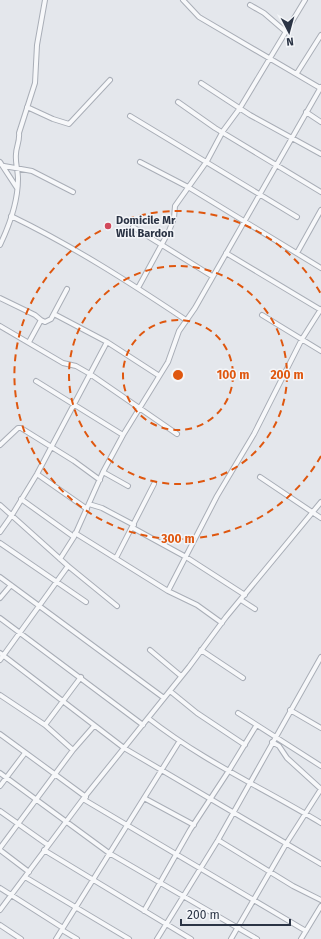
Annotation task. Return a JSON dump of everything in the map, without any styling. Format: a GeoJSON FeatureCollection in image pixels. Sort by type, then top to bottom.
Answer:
{"type":"FeatureCollection","features":[{"type":"Feature","properties":{"kind":"street"},"geometry":{"type":"LineString","coordinates":[[0,245],[11,216],[17,188],[18,169],[16,153],[27,107],[35,82],[37,45],[45,0]]}},
{"type":"Feature","properties":{"kind":"street"},"geometry":{"type":"LineString","coordinates":[[60,559],[75,535],[103,472],[123,435],[158,375],[168,362],[179,331],[226,253],[259,194],[277,167],[292,137],[321,87],[199,17],[183,0]]}},
{"type":"Feature","properties":{"kind":"street"},"geometry":{"type":"LineString","coordinates":[[138,288],[174,218],[175,206],[207,161],[223,131],[240,108],[305,0]]}},
{"type":"Feature","properties":{"kind":"street"},"geometry":{"type":"LineString","coordinates":[[250,5],[264,13],[286,32]]}},
{"type":"Feature","properties":{"kind":"street"},"geometry":{"type":"LineString","coordinates":[[297,73],[321,35]]}},
{"type":"Feature","properties":{"kind":"street"},"geometry":{"type":"LineString","coordinates":[[27,107],[53,119],[69,124],[110,80]]}},
{"type":"Feature","properties":{"kind":"street"},"geometry":{"type":"LineString","coordinates":[[201,83],[240,108],[321,154]]}},
{"type":"Feature","properties":{"kind":"street"},"geometry":{"type":"LineString","coordinates":[[178,102],[215,128],[223,131],[277,167],[304,180],[321,192]]}},
{"type":"Feature","properties":{"kind":"street"},"geometry":{"type":"LineString","coordinates":[[306,112],[321,122]]}},
{"type":"Feature","properties":{"kind":"street"},"geometry":{"type":"LineString","coordinates":[[130,116],[207,161],[297,217]]}},
{"type":"Feature","properties":{"kind":"street"},"geometry":{"type":"LineString","coordinates":[[0,162],[17,188]]}},
{"type":"Feature","properties":{"kind":"street"},"geometry":{"type":"LineString","coordinates":[[140,162],[188,187],[321,268]]}},
{"type":"Feature","properties":{"kind":"street"},"geometry":{"type":"LineString","coordinates":[[4,166],[38,173],[73,192]]}},
{"type":"Feature","properties":{"kind":"street"},"geometry":{"type":"LineString","coordinates":[[297,253],[321,210]]}},
{"type":"Feature","properties":{"kind":"street"},"geometry":{"type":"LineString","coordinates":[[11,216],[46,233],[138,288],[186,320]]}},
{"type":"Feature","properties":{"kind":"street"},"geometry":{"type":"LineString","coordinates":[[133,227],[212,276]]}},
{"type":"Feature","properties":{"kind":"street"},"geometry":{"type":"LineString","coordinates":[[168,591],[217,496],[263,416],[302,340],[321,310],[226,253]]}},
{"type":"Feature","properties":{"kind":"street"},"geometry":{"type":"LineString","coordinates":[[0,298],[47,322],[54,314],[67,289]]}},
{"type":"Feature","properties":{"kind":"street"},"geometry":{"type":"LineString","coordinates":[[54,314],[107,342],[158,375]]}},
{"type":"Feature","properties":{"kind":"street"},"geometry":{"type":"LineString","coordinates":[[262,315],[321,351]]}},
{"type":"Feature","properties":{"kind":"street"},"geometry":{"type":"LineString","coordinates":[[29,342],[41,320]]}},
{"type":"Feature","properties":{"kind":"street"},"geometry":{"type":"LineString","coordinates":[[0,326],[63,362],[76,366],[90,374],[177,434]]}},
{"type":"Feature","properties":{"kind":"street"},"geometry":{"type":"LineString","coordinates":[[0,532],[22,499],[107,342]]}},
{"type":"Feature","properties":{"kind":"street"},"geometry":{"type":"LineString","coordinates":[[36,381],[73,406],[123,435]]}},
{"type":"Feature","properties":{"kind":"street"},"geometry":{"type":"LineString","coordinates":[[0,445],[19,428],[74,461],[100,480]]}},
{"type":"Feature","properties":{"kind":"street"},"geometry":{"type":"LineString","coordinates":[[103,472],[128,486]]}},
{"type":"Feature","properties":{"kind":"street"},"geometry":{"type":"LineString","coordinates":[[36,474],[88,506],[102,508],[186,557],[245,595]]}},
{"type":"Feature","properties":{"kind":"street"},"geometry":{"type":"LineString","coordinates":[[260,477],[321,518]]}},
{"type":"Feature","properties":{"kind":"street"},"geometry":{"type":"LineString","coordinates":[[116,558],[154,484]]}},
{"type":"Feature","properties":{"kind":"street"},"geometry":{"type":"LineString","coordinates":[[22,499],[75,535],[116,558],[168,591],[192,603],[222,623]]}},
{"type":"Feature","properties":{"kind":"street"},"geometry":{"type":"LineString","coordinates":[[0,910],[84,798],[170,691],[222,623],[321,502]]}},
{"type":"Feature","properties":{"kind":"street"},"geometry":{"type":"LineString","coordinates":[[0,505],[68,566],[117,606]]}},
{"type":"Feature","properties":{"kind":"street"},"geometry":{"type":"LineString","coordinates":[[0,543],[56,583],[86,602]]}},
{"type":"Feature","properties":{"kind":"street"},"geometry":{"type":"LineString","coordinates":[[0,660],[2,654],[39,607],[68,566]]}},
{"type":"Feature","properties":{"kind":"street"},"geometry":{"type":"LineString","coordinates":[[0,577],[164,698]]}},
{"type":"Feature","properties":{"kind":"street"},"geometry":{"type":"LineString","coordinates":[[0,598],[11,585]]}},
{"type":"Feature","properties":{"kind":"street"},"geometry":{"type":"LineString","coordinates":[[242,600],[255,610]]}},
{"type":"Feature","properties":{"kind":"street"},"geometry":{"type":"LineString","coordinates":[[0,618],[81,677],[143,725]]}},
{"type":"Feature","properties":{"kind":"street"},"geometry":{"type":"LineString","coordinates":[[150,650],[181,676]]}},
{"type":"Feature","properties":{"kind":"street"},"geometry":{"type":"LineString","coordinates":[[201,650],[243,678]]}},
{"type":"Feature","properties":{"kind":"street"},"geometry":{"type":"LineString","coordinates":[[2,654],[124,748],[321,864]]}},
{"type":"Feature","properties":{"kind":"street"},"geometry":{"type":"LineString","coordinates":[[157,939],[218,840],[274,738],[321,657]]}},
{"type":"Feature","properties":{"kind":"street"},"geometry":{"type":"LineString","coordinates":[[45,725],[81,677]]}},
{"type":"Feature","properties":{"kind":"street"},"geometry":{"type":"LineString","coordinates":[[170,691],[197,713],[245,745]]}},
{"type":"Feature","properties":{"kind":"street"},"geometry":{"type":"LineString","coordinates":[[0,695],[45,725],[74,750]]}},
{"type":"Feature","properties":{"kind":"street"},"geometry":{"type":"LineString","coordinates":[[290,710],[321,728]]}},
{"type":"Feature","properties":{"kind":"street"},"geometry":{"type":"LineString","coordinates":[[238,713],[274,738],[321,766]]}},
{"type":"Feature","properties":{"kind":"street"},"geometry":{"type":"LineString","coordinates":[[148,718],[179,742],[228,772],[321,823]]}},
{"type":"Feature","properties":{"kind":"street"},"geometry":{"type":"LineString","coordinates":[[29,872],[0,849],[55,774],[94,726]]}},
{"type":"Feature","properties":{"kind":"street"},"geometry":{"type":"LineString","coordinates":[[144,911],[160,881],[256,726]]}},
{"type":"Feature","properties":{"kind":"street"},"geometry":{"type":"LineString","coordinates":[[0,734],[55,774],[84,798],[127,826],[306,931]]}},
{"type":"Feature","properties":{"kind":"street"},"geometry":{"type":"LineString","coordinates":[[56,939],[179,742]]}},
{"type":"Feature","properties":{"kind":"street"},"geometry":{"type":"LineString","coordinates":[[231,939],[286,844],[321,789],[287,758],[279,746],[272,742]]}},
{"type":"Feature","properties":{"kind":"street"},"geometry":{"type":"LineString","coordinates":[[0,786],[25,753]]}},
{"type":"Feature","properties":{"kind":"street"},"geometry":{"type":"LineString","coordinates":[[0,773],[36,801],[109,853],[160,881],[257,939]]}},
{"type":"Feature","properties":{"kind":"street"},"geometry":{"type":"LineString","coordinates":[[144,798],[194,825]]}},
{"type":"Feature","properties":{"kind":"street"},"geometry":{"type":"LineString","coordinates":[[0,811],[48,845]]}},
{"type":"Feature","properties":{"kind":"street"},"geometry":{"type":"LineString","coordinates":[[218,840],[270,872],[321,900]]}},
{"type":"Feature","properties":{"kind":"street"},"geometry":{"type":"LineString","coordinates":[[44,850],[191,939]]}},
{"type":"Feature","properties":{"kind":"street"},"geometry":{"type":"LineString","coordinates":[[25,877],[129,939]]}},
{"type":"Feature","properties":{"kind":"street"},"geometry":{"type":"LineString","coordinates":[[0,888],[77,939]]}},
{"type":"Feature","properties":{"kind":"street"},"geometry":{"type":"LineString","coordinates":[[301,939],[321,906]]}},
{"type":"Feature","properties":{"kind":"street"},"geometry":{"type":"LineString","coordinates":[[0,925],[21,939]]}},
{"type":"Feature","properties":{"kind":"place","name":"Domicile Mr Will Bardon"},"geometry":{"type":"Point","coordinates":[108,226]}}]}
